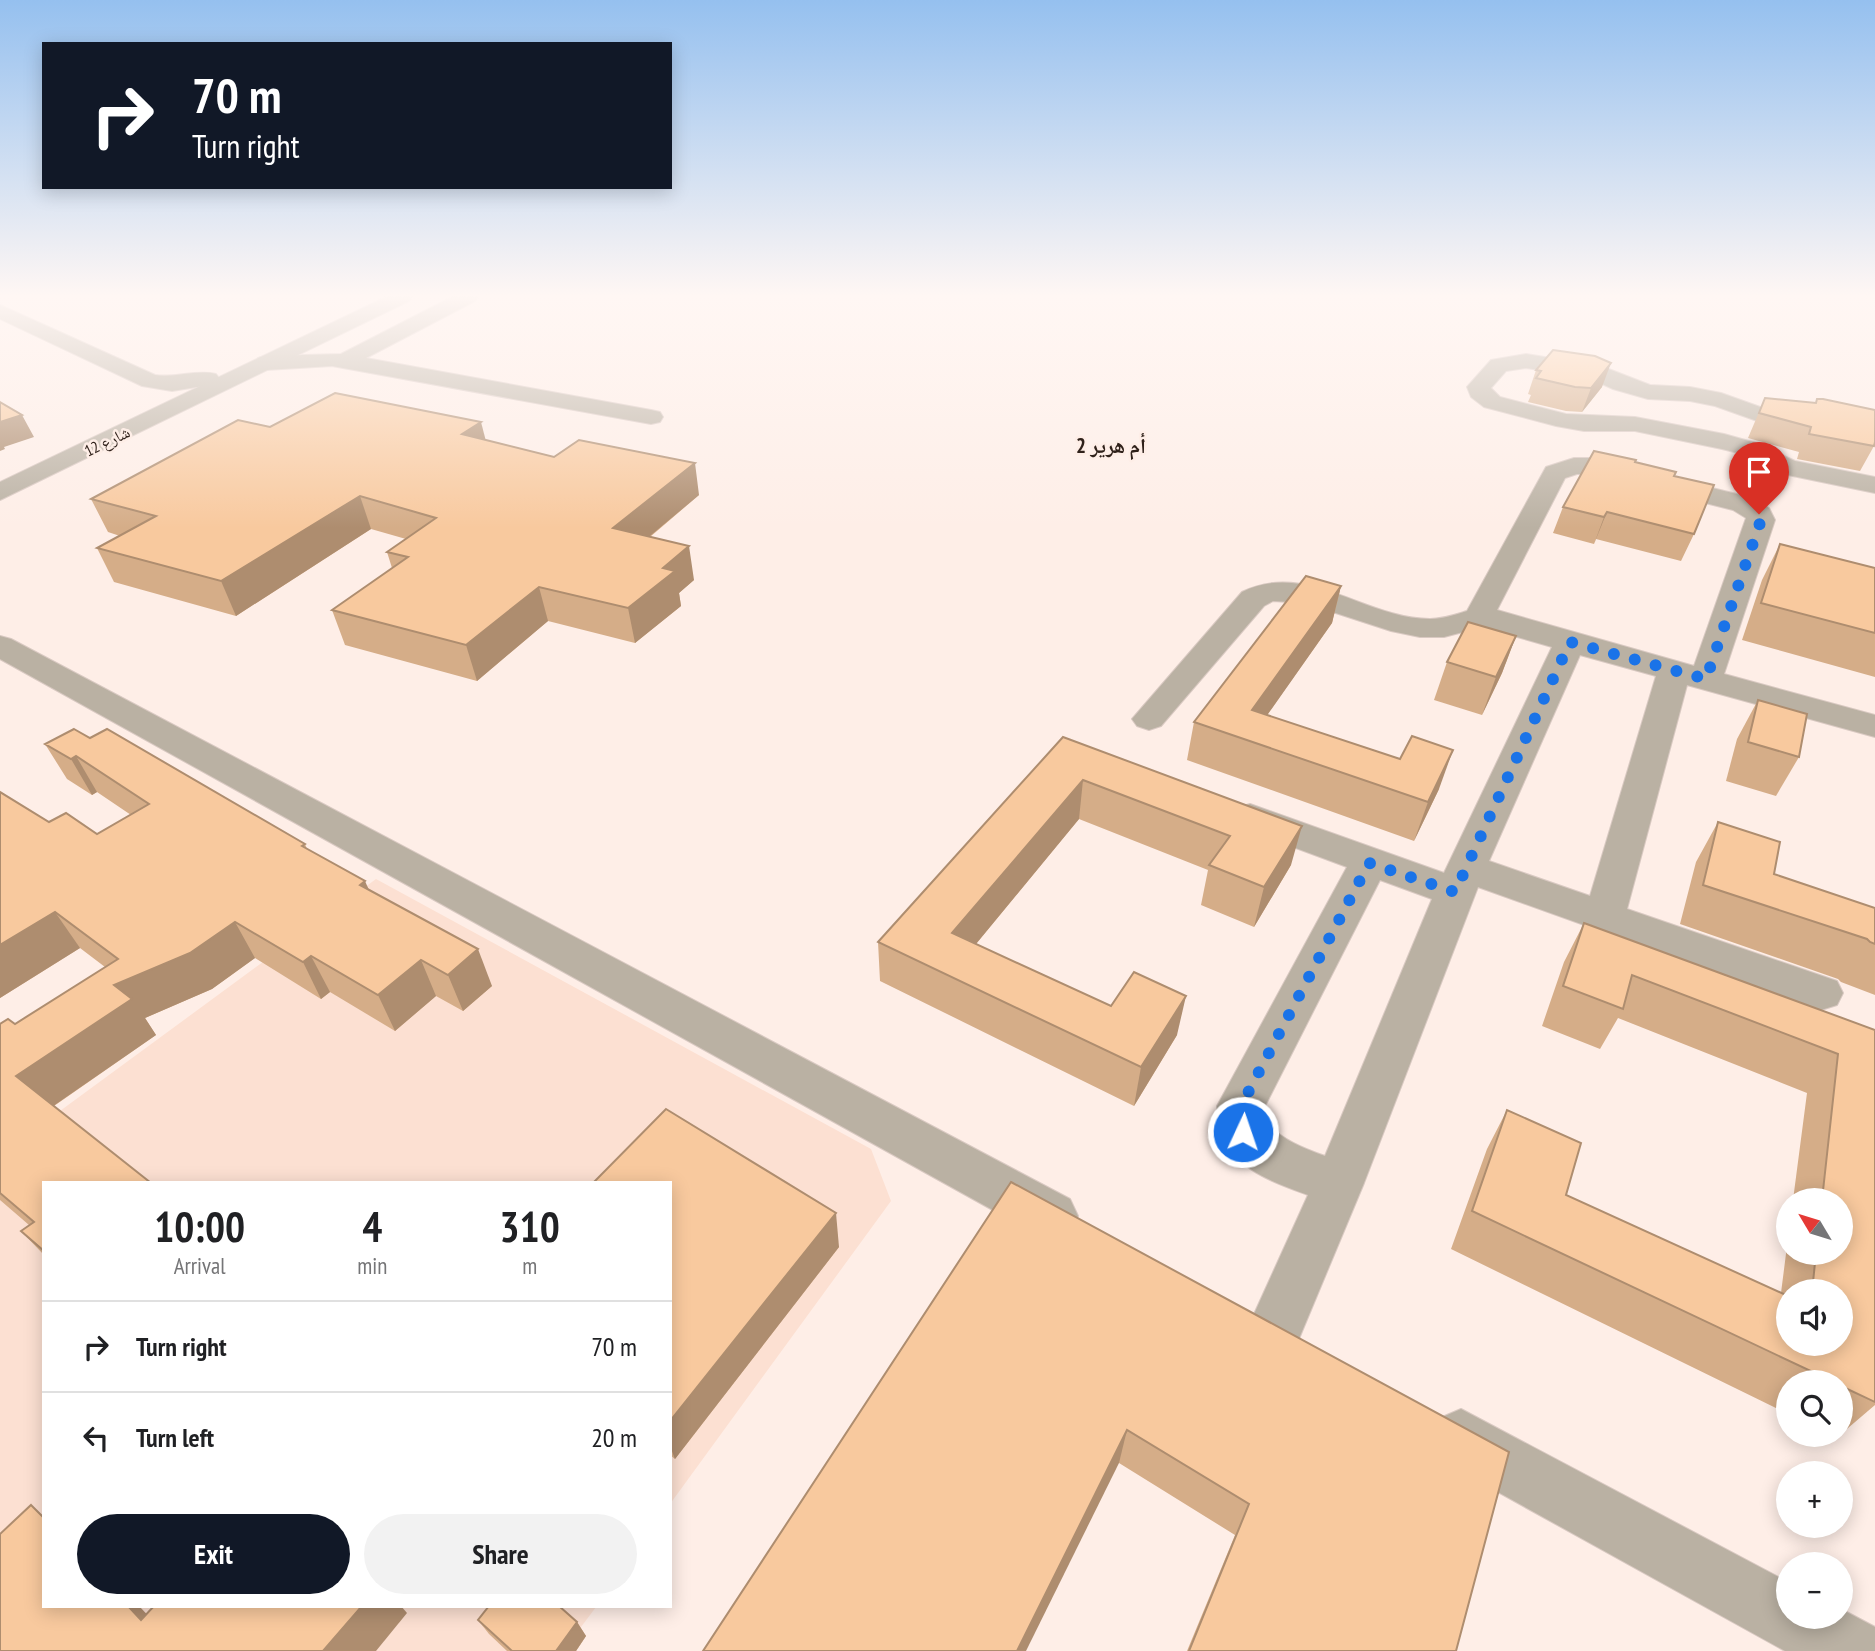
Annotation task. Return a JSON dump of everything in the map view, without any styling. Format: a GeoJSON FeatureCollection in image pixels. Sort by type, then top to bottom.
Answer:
{"type":"FeatureCollection","features":[{"type":"Feature","properties":{"kind":"street"},"geometry":{"type":"LineString","coordinates":[[120,374],[154,392]]}},
{"type":"Feature","properties":{"kind":"street","name":"شارع 12"},"geometry":{"type":"LineString","coordinates":[[0,477],[154,392],[221,374]]}},
{"type":"Feature","properties":{"kind":"street","name":"شارع 12"},"geometry":{"type":"LineString","coordinates":[[0,492],[236,374]]}},
{"type":"Feature","properties":{"kind":"street"},"geometry":{"type":"LineString","coordinates":[[415,374],[651,417]]}},
{"type":"Feature","properties":{"kind":"street"},"geometry":{"type":"LineString","coordinates":[[1491,374],[1479,387],[1479,392],[1492,402],[1565,421],[1584,424],[1635,424],[1724,442],[1747,448],[1787,467],[1875,485]]}},
{"type":"Feature","properties":{"kind":"street"},"geometry":{"type":"LineString","coordinates":[[1599,374],[1638,390],[1675,395],[1709,395],[1740,409],[1771,416],[1811,414],[1875,428]]}},
{"type":"Feature","properties":{"kind":"street"},"geometry":{"type":"LineString","coordinates":[[1640,379],[1709,395],[1767,404]]}},
{"type":"Feature","properties":{"kind":"street"},"geometry":{"type":"LineString","coordinates":[[1660,429],[1675,395]]}},
{"type":"Feature","properties":{"kind":"street"},"geometry":{"type":"LineString","coordinates":[[1724,442],[1740,409]]}},
{"type":"Feature","properties":{"kind":"street"},"geometry":{"type":"LineString","coordinates":[[1688,435],[1682,450],[1683,456],[1697,466],[1875,507]]}},
{"type":"Feature","properties":{"kind":"street"},"geometry":{"type":"LineString","coordinates":[[1484,616],[1481,608],[1483,602],[1555,473],[1562,468],[1606,468],[1730,500],[1753,509],[1761,520],[1690,675],[1605,915]]}},
{"type":"Feature","properties":{"kind":"street"},"geometry":{"type":"LineString","coordinates":[[1149,719],[1253,599],[1269,590],[1295,592],[1416,628],[1444,628],[1484,616],[1875,726]]}},
{"type":"Feature","properties":{"kind":"street"},"geometry":{"type":"LineString","coordinates":[[1273,1335],[1339,1183],[1461,880],[1570,642]]}},
{"type":"Feature","properties":{"kind":"street"},"geometry":{"type":"LineString","coordinates":[[0,646],[1095,1239]]}},
{"type":"Feature","properties":{"kind":"street"},"geometry":{"type":"LineString","coordinates":[[1216,804],[1369,863],[1461,880],[1605,915],[1821,993]]}},
{"type":"Feature","properties":{"kind":"street"},"geometry":{"type":"LineString","coordinates":[[1339,1183],[1266,1153],[1252,1144],[1243,1132],[1239,1118],[1241,1106],[1369,863]]}},
{"type":"Feature","properties":{"kind":"street"},"geometry":{"type":"LineString","coordinates":[[1428,1420],[1776,1610]]}},
{"type":"Feature","properties":{"kind":"street"},"geometry":{"type":"LineString","coordinates":[[1811,1629],[1852,1651]]}},
{"type":"Feature","properties":{"kind":"shaded area"},"geometry":{"type":"Polygon","coordinates":[[[376,879],[871,1149],[891,1201],[672,1501],[672,1181],[42,1181],[42,1608],[595,1608],[563,1651],[0,1651],[0,1155],[376,879]]]}},
{"type":"Feature","properties":{"kind":"building"},"geometry":{"type":"Polygon","coordinates":[[[1539,374],[1602,374],[1591,388],[1536,378],[1539,374]]]}},
{"type":"Feature","properties":{"kind":"building"},"geometry":{"type":"Polygon","coordinates":[[[335,393],[481,422],[462,434],[554,457],[579,440],[695,463],[613,528],[689,546],[663,568],[675,571],[628,608],[539,587],[466,645],[332,610],[408,557],[387,552],[436,518],[360,496],[221,581],[97,548],[156,516],[91,499],[238,420],[270,427],[335,393]]]}},
{"type":"Feature","properties":{"kind":"building"},"geometry":{"type":"Polygon","coordinates":[[[1765,398],[1816,403],[1817,399],[1823,399],[1875,410],[1874,446],[1809,434],[1811,427],[1759,413],[1765,398]]]}},
{"type":"Feature","properties":{"kind":"building"},"geometry":{"type":"Polygon","coordinates":[[[0,402],[22,415],[0,422],[0,402]]]}},
{"type":"Feature","properties":{"kind":"building"},"geometry":{"type":"Polygon","coordinates":[[[1594,451],[1636,460],[1635,462],[1676,472],[1674,476],[1714,485],[1694,534],[1607,512],[1604,517],[1563,507],[1594,451]]]}},
{"type":"Feature","properties":{"kind":"building"},"geometry":{"type":"Polygon","coordinates":[[[1780,544],[1875,568],[1875,633],[1761,603],[1780,544]]]}},
{"type":"Feature","properties":{"kind":"building"},"geometry":{"type":"Polygon","coordinates":[[[1306,576],[1341,586],[1252,710],[1400,759],[1412,736],[1453,750],[1428,802],[1194,722],[1306,576]]]}},
{"type":"Feature","properties":{"kind":"building"},"geometry":{"type":"Polygon","coordinates":[[[1468,622],[1516,636],[1496,677],[1447,662],[1468,622]]]}},
{"type":"Feature","properties":{"kind":"building"},"geometry":{"type":"Polygon","coordinates":[[[1758,700],[1807,714],[1799,757],[1748,742],[1758,700]]]}},
{"type":"Feature","properties":{"kind":"building"},"geometry":{"type":"Polygon","coordinates":[[[74,729],[90,738],[107,729],[365,881],[360,885],[478,949],[448,975],[421,960],[378,995],[311,956],[303,962],[235,922],[190,953],[114,985],[132,999],[16,1076],[148,1181],[42,1181],[42,1249],[21,1231],[34,1222],[0,1193],[0,1024],[8,1019],[15,1024],[118,959],[55,912],[0,945],[0,792],[49,822],[66,813],[97,834],[149,804],[76,756],[71,759],[45,744],[74,729]]]}},
{"type":"Feature","properties":{"kind":"building"},"geometry":{"type":"Polygon","coordinates":[[[1063,737],[1302,826],[1264,887],[1209,865],[1230,836],[1083,780],[952,933],[1111,1006],[1134,972],[1186,996],[1141,1067],[878,942],[1063,737]]]}},
{"type":"Feature","properties":{"kind":"building"},"geometry":{"type":"Polygon","coordinates":[[[1718,822],[1780,842],[1774,874],[1875,908],[1875,944],[1867,939],[1703,885],[1718,822]]]}},
{"type":"Feature","properties":{"kind":"building"},"geometry":{"type":"Polygon","coordinates":[[[1584,923],[1875,1030],[1875,1402],[1853,1392],[1853,1370],[1809,1370],[1779,1356],[1853,1356],[1853,1279],[1813,1279],[1815,1265],[1853,1265],[1853,1188],[1823,1188],[1838,1054],[1632,975],[1623,1009],[1563,986],[1584,923]]]}},
{"type":"Feature","properties":{"kind":"building"},"geometry":{"type":"Polygon","coordinates":[[[666,1109],[836,1213],[672,1418],[672,1181],[595,1181],[666,1109]]]}},
{"type":"Feature","properties":{"kind":"building"},"geometry":{"type":"Polygon","coordinates":[[[1507,1110],[1581,1143],[1566,1195],[1776,1291],[1776,1355],[1472,1211],[1507,1110]]]}},
{"type":"Feature","properties":{"kind":"building"},"geometry":{"type":"Polygon","coordinates":[[[1011,1182],[1509,1452],[1456,1651],[1189,1651],[1249,1504],[1127,1430],[1017,1651],[703,1651],[1011,1182]]]}},
{"type":"Feature","properties":{"kind":"building"},"geometry":{"type":"Polygon","coordinates":[[[31,1505],[42,1516],[42,1608],[130,1608],[141,1620],[152,1608],[360,1608],[323,1651],[0,1651],[0,1534],[31,1505]]]}},
{"type":"Feature","properties":{"kind":"building"},"geometry":{"type":"Polygon","coordinates":[[[487,1608],[561,1608],[577,1622],[556,1651],[512,1651],[478,1620],[487,1608]]]}},
{"type":"Feature","properties":{"kind":"district","name":"أم هرير 2"},"geometry":{"type":"Point","coordinates":[1111,446]}},
{"type":"Feature","properties":{"kind":"route"},"geometry":{"type":"LineString","coordinates":[[1243,1132],[1239,1118],[1241,1106],[1369,863],[1455,892],[1570,642],[1706,679],[1761,520],[1759,514]]}}]}
